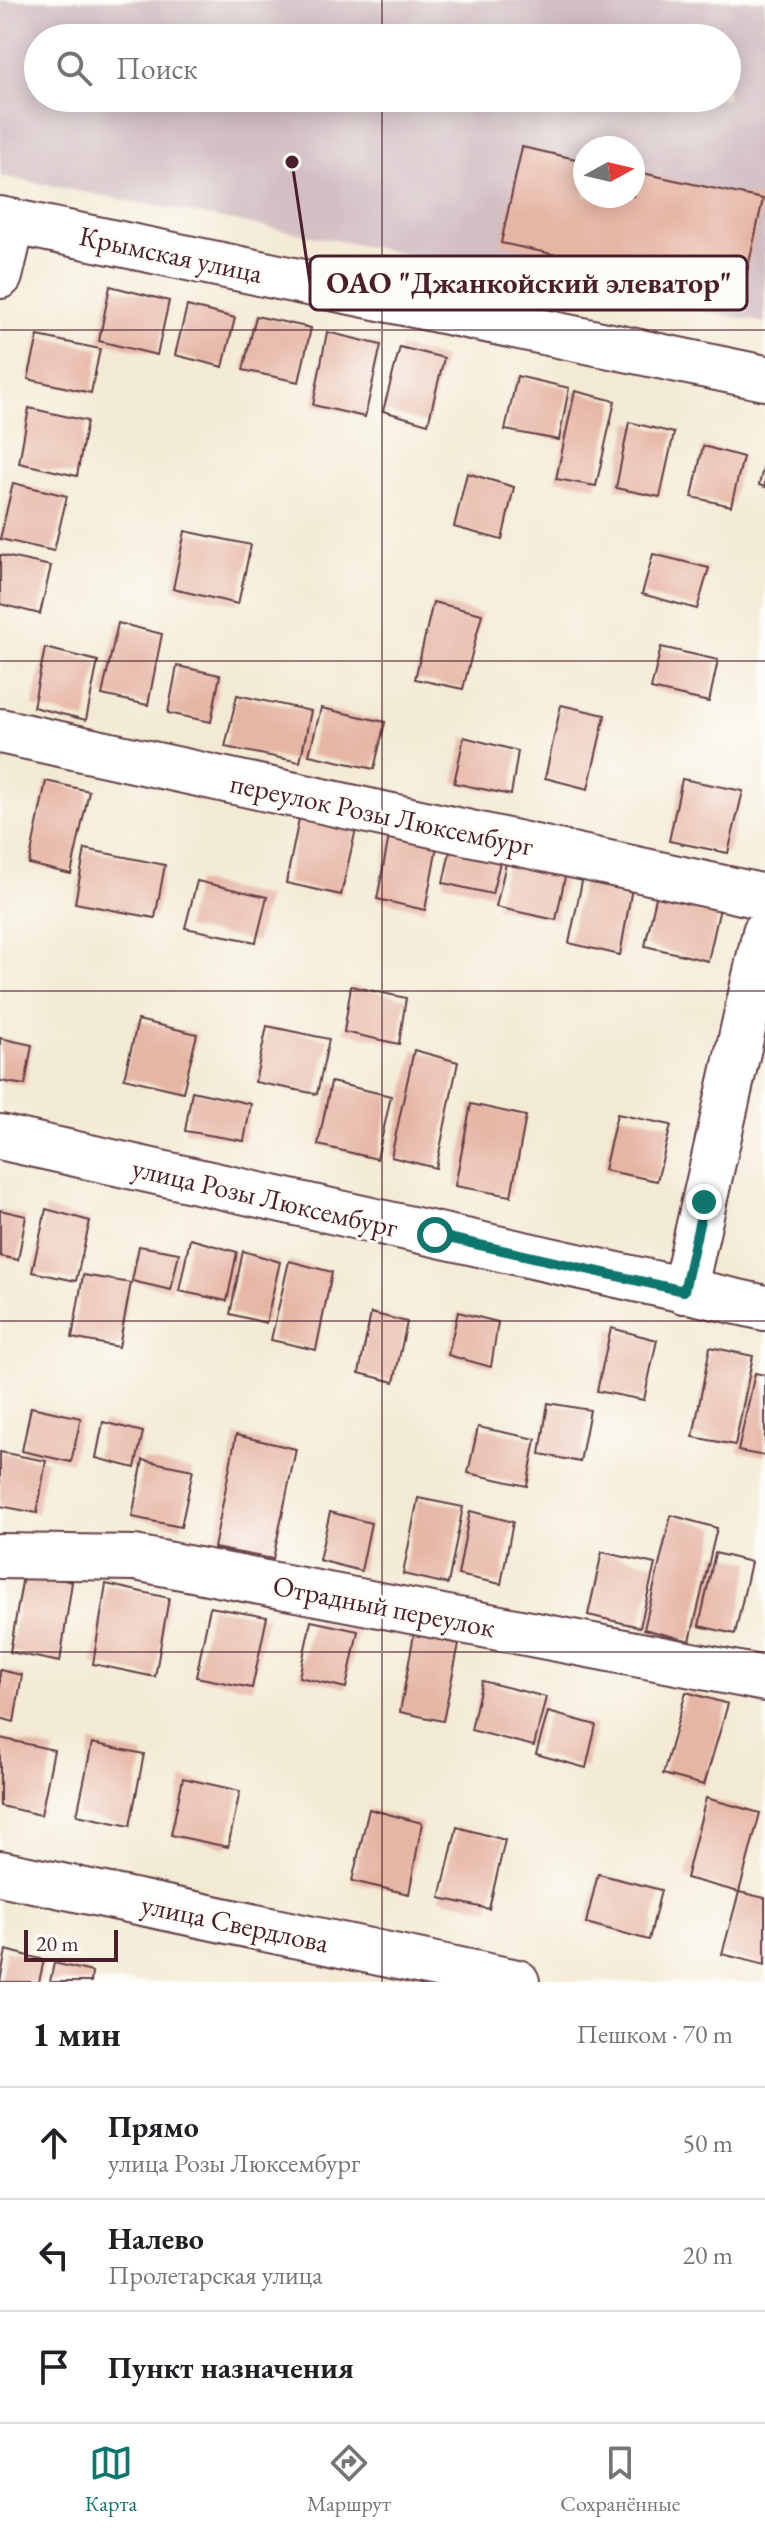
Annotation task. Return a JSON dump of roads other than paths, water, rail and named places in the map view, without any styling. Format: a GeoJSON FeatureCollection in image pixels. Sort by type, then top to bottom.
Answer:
{"type":"FeatureCollection","features":[{"type":"Feature","properties":{"kind":"street"},"geometry":{"type":"LineString","coordinates":[[0,276],[6,220]]}},
{"type":"Feature","properties":{"kind":"street","name":"Крымская улица"},"geometry":{"type":"LineString","coordinates":[[6,220],[765,378]]}},
{"type":"Feature","properties":{"kind":"street","name":"переулок Розы Люксембург"},"geometry":{"type":"LineString","coordinates":[[0,731],[765,897]]}},
{"type":"Feature","properties":{"kind":"street"},"geometry":{"type":"LineString","coordinates":[[684,1291],[765,932]]}},
{"type":"Feature","properties":{"kind":"street","name":"улица Розы Люксембург"},"geometry":{"type":"LineString","coordinates":[[0,1137],[765,1308]]}},
{"type":"Feature","properties":{"kind":"street","name":"Отрадный переулок"},"geometry":{"type":"LineString","coordinates":[[0,1556],[135,1558],[765,1679]]}},
{"type":"Feature","properties":{"kind":"street","name":"улица Свердлова"},"geometry":{"type":"LineString","coordinates":[[0,1873],[517,1982]]}},
{"type":"Feature","properties":{"kind":"place","name":"ОАО \"Джанкойский элеватор\""},"geometry":{"type":"Point","coordinates":[292,162]}}]}
